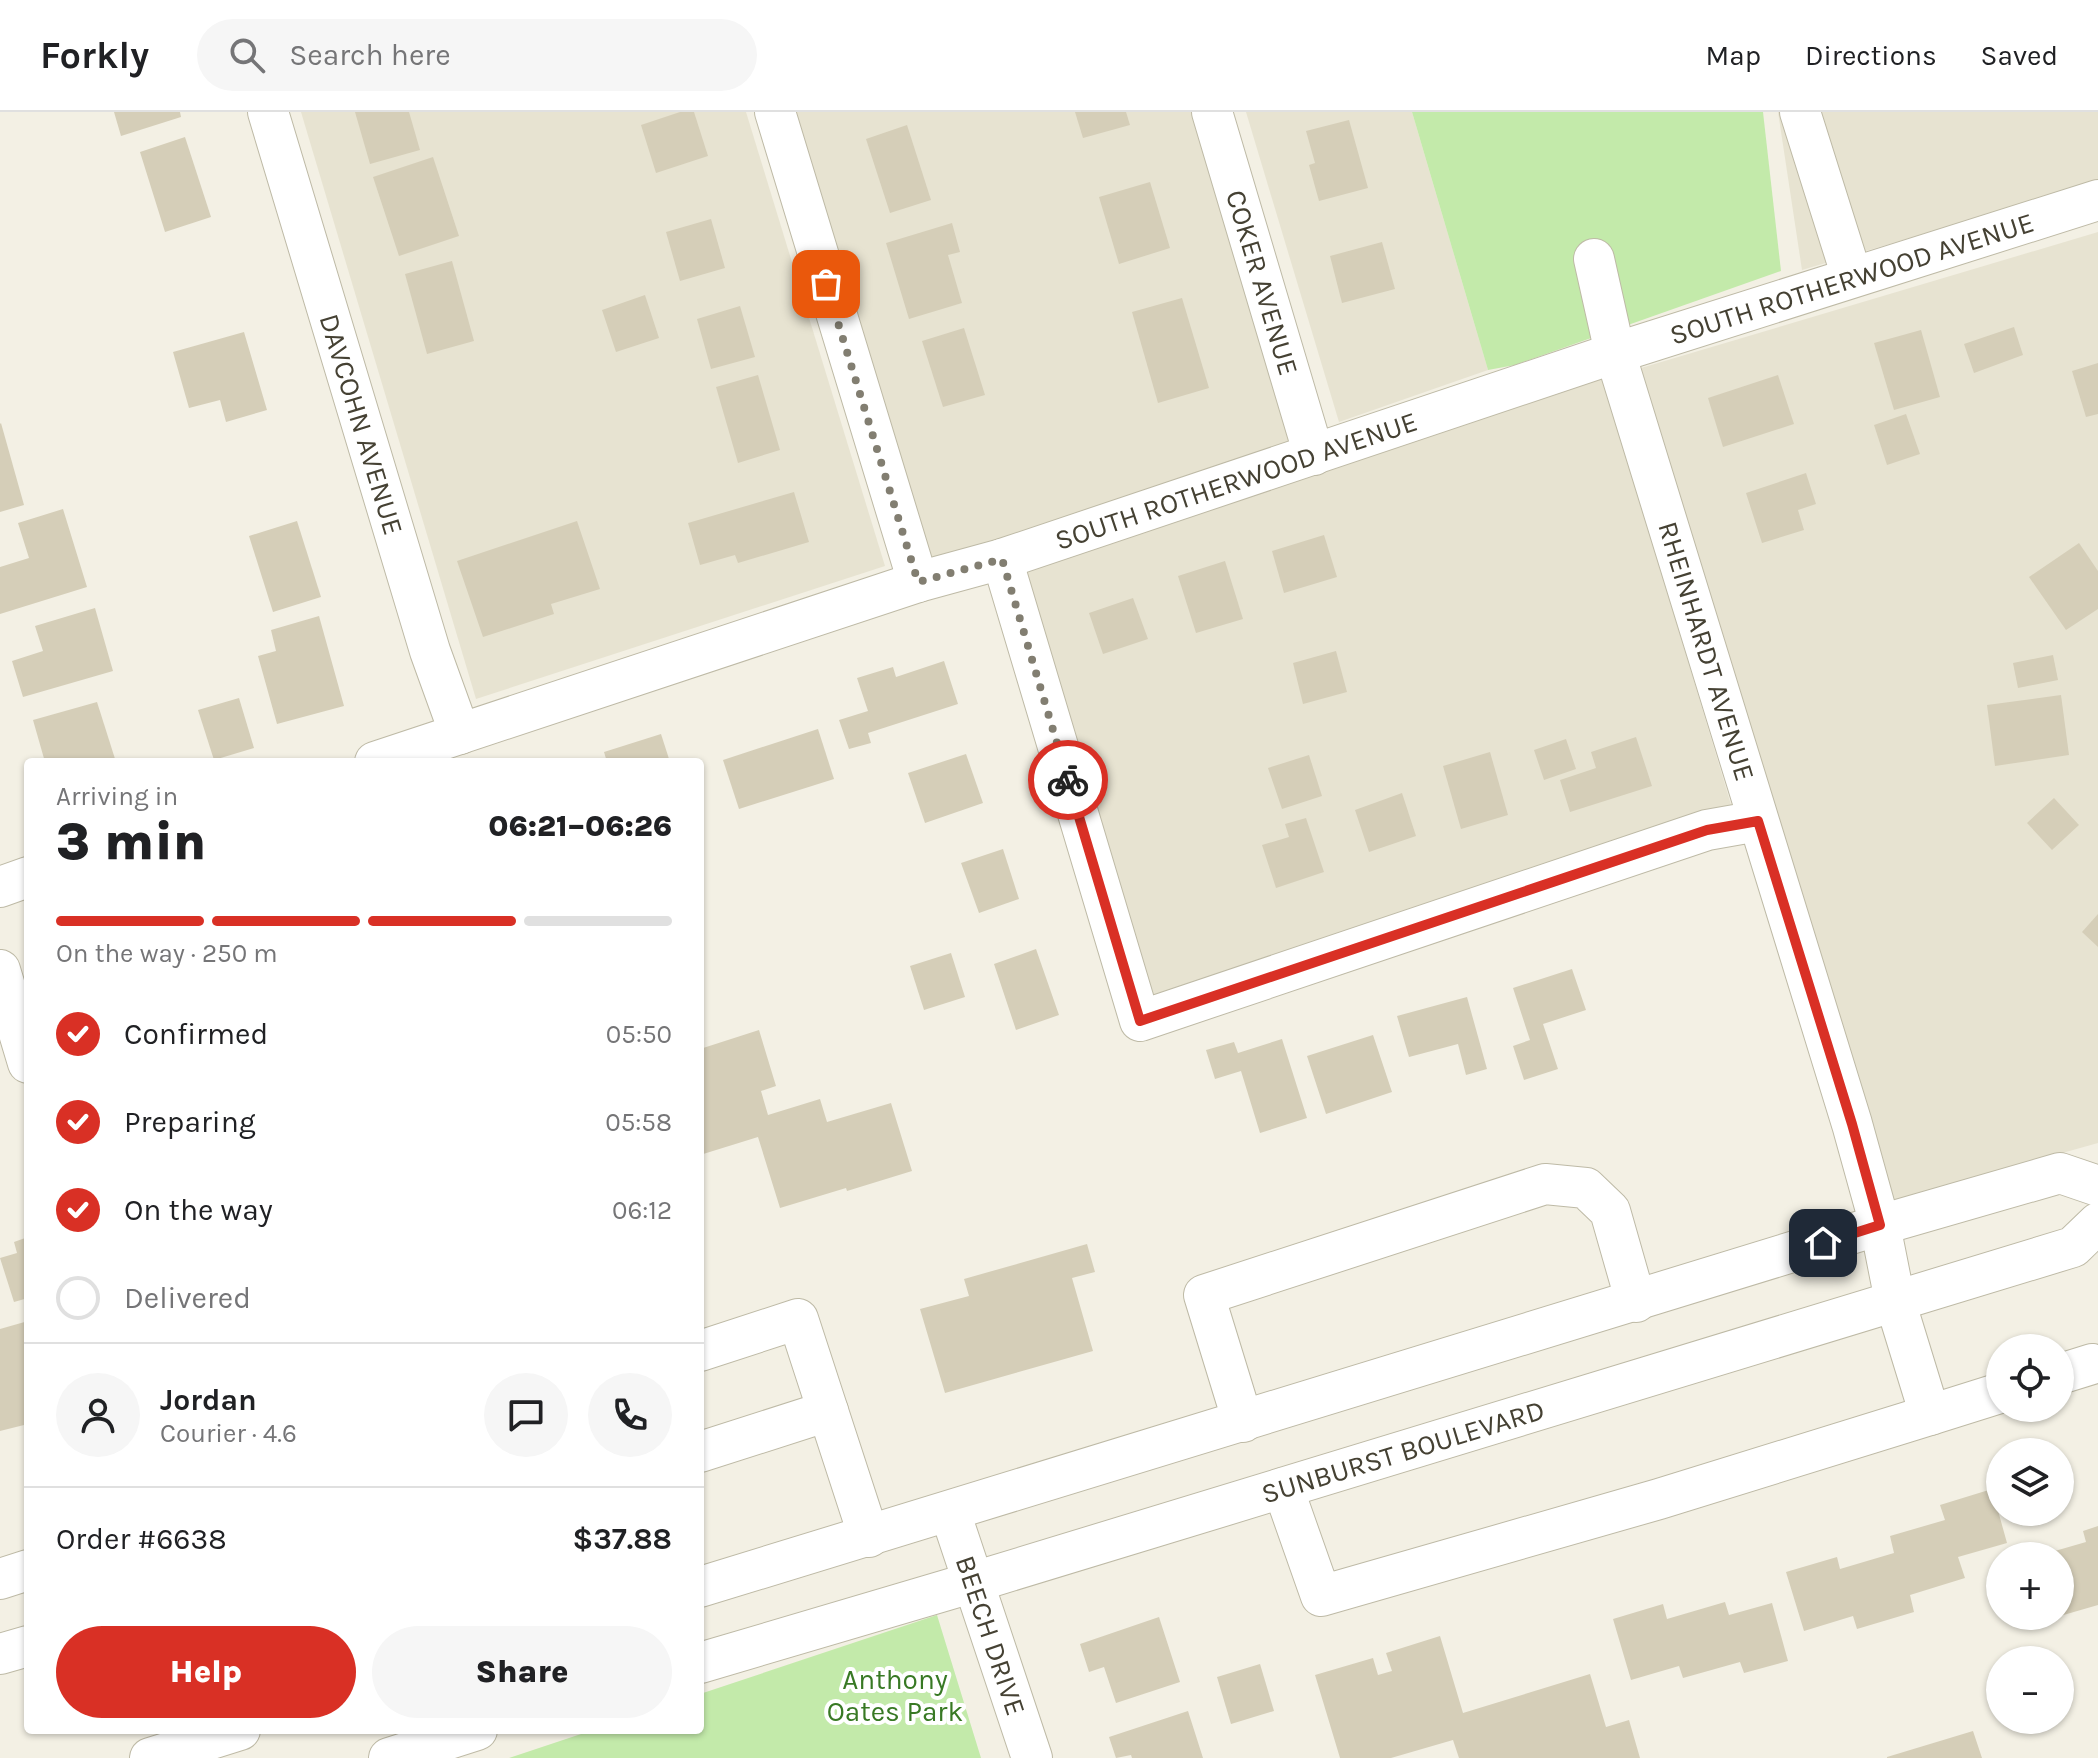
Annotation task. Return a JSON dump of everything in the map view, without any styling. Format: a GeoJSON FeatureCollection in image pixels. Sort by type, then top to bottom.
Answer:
{"type":"FeatureCollection","features":[{"type":"Feature","properties":{"kind":"street","name":"DAVCOHN AVENUE"},"geometry":{"type":"LineString","coordinates":[[268,112],[430,651],[460,734]]}},
{"type":"Feature","properties":{"kind":"street"},"geometry":{"type":"LineString","coordinates":[[775,112],[918,582]]}},
{"type":"Feature","properties":{"kind":"street","name":"COKER AVENUE"},"geometry":{"type":"LineString","coordinates":[[1212,112],[1314,455]]}},
{"type":"Feature","properties":{"kind":"street"},"geometry":{"type":"LineString","coordinates":[[1800,112],[1852,277]]}},
{"type":"Feature","properties":{"kind":"street","name":"SOUTH ROTHERWOOD AVENUE"},"geometry":{"type":"LineString","coordinates":[[387,758],[918,582],[1002,559],[1615,353],[2098,200]]}},
{"type":"Feature","properties":{"kind":"street","name":"RHEINHARDT AVENUE"},"geometry":{"type":"LineString","coordinates":[[1594,259],[1615,353],[1829,1048],[1880,1225],[1895,1301],[1930,1415]]}},
{"type":"Feature","properties":{"kind":"street"},"geometry":{"type":"LineString","coordinates":[[1002,559],[1140,1021],[1707,830],[1758,821]]}},
{"type":"Feature","properties":{"kind":"street"},"geometry":{"type":"LineString","coordinates":[[0,887],[24,878]]}},
{"type":"Feature","properties":{"kind":"street"},"geometry":{"type":"LineString","coordinates":[[0,970],[24,1050]]}},
{"type":"Feature","properties":{"kind":"street"},"geometry":{"type":"LineString","coordinates":[[704,1586],[1880,1225],[2060,1173],[2098,1186]]}},
{"type":"Feature","properties":{"kind":"street"},"geometry":{"type":"LineString","coordinates":[[1243,1422],[1204,1295],[1545,1184],[1586,1188],[1610,1211],[1636,1302]]}},
{"type":"Feature","properties":{"kind":"street","name":"SUNBURST BOULEVARD"},"geometry":{"type":"LineString","coordinates":[[704,1662],[2073,1247],[2098,1223]]}},
{"type":"Feature","properties":{"kind":"street"},"geometry":{"type":"LineString","coordinates":[[704,1350],[798,1319],[869,1537]]}},
{"type":"Feature","properties":{"kind":"street"},"geometry":{"type":"LineString","coordinates":[[1283,1488],[1321,1596],[1659,1499],[1986,1397]]}},
{"type":"Feature","properties":{"kind":"street"},"geometry":{"type":"LineString","coordinates":[[704,1451],[828,1411]]}},
{"type":"Feature","properties":{"kind":"street","name":"BEECH DRIVE"},"geometry":{"type":"LineString","coordinates":[[950,1512],[1032,1758]]}},
{"type":"Feature","properties":{"kind":"street"},"geometry":{"type":"LineString","coordinates":[[0,1579],[24,1571]]}},
{"type":"Feature","properties":{"kind":"street"},"geometry":{"type":"LineString","coordinates":[[0,1654],[24,1647]]}},
{"type":"Feature","properties":{"kind":"street"},"geometry":{"type":"LineString","coordinates":[[150,1758],[227,1734]]}},
{"type":"Feature","properties":{"kind":"street"},"geometry":{"type":"LineString","coordinates":[[389,1758],[464,1734]]}},
{"type":"Feature","properties":{"kind":"shaded area"},"geometry":{"type":"Polygon","coordinates":[[[301,112],[746,112],[885,566],[476,699],[301,112]]]}},
{"type":"Feature","properties":{"kind":"shaded area"},"geometry":{"type":"Polygon","coordinates":[[[793,112],[1194,112],[1291,444],[927,562],[793,112]]]}},
{"type":"Feature","properties":{"kind":"shaded area"},"geometry":{"type":"Polygon","coordinates":[[[1246,112],[1412,112],[1488,370],[1339,422],[1246,112]]]}},
{"type":"Feature","properties":{"kind":"shaded area"},"geometry":{"type":"Polygon","coordinates":[[[1778,112],[2098,112],[2098,182],[1802,270],[1778,112]]]}},
{"type":"Feature","properties":{"kind":"shaded area"},"geometry":{"type":"Polygon","coordinates":[[[2098,232],[2098,1143],[1890,1201],[1641,368],[2098,232]]]}},
{"type":"Feature","properties":{"kind":"shaded area"},"geometry":{"type":"Polygon","coordinates":[[[1602,374],[1732,808],[1150,1003],[1022,570],[1602,374]]]}},
{"type":"Feature","properties":{"kind":"green space"},"geometry":{"type":"Polygon","coordinates":[[[1412,112],[1763,112],[1781,271],[1515,365],[1488,370],[1412,112]]]}},
{"type":"Feature","properties":{"kind":"green space","name":"Anthony Oates Park"},"geometry":{"type":"Polygon","coordinates":[[[937,1615],[981,1758],[509,1758],[581,1734],[704,1734],[704,1693],[937,1615]]]}},
{"type":"Feature","properties":{"kind":"building"},"geometry":{"type":"Polygon","coordinates":[[[114,112],[180,112],[181,117],[121,136],[114,112]]]}},
{"type":"Feature","properties":{"kind":"building"},"geometry":{"type":"Polygon","coordinates":[[[355,112],[409,112],[420,150],[370,164],[355,112]]]}},
{"type":"Feature","properties":{"kind":"building"},"geometry":{"type":"Polygon","coordinates":[[[680,112],[694,112],[708,156],[656,173],[641,125],[680,112]]]}},
{"type":"Feature","properties":{"kind":"building"},"geometry":{"type":"Polygon","coordinates":[[[1075,112],[1126,112],[1130,125],[1083,138],[1075,112]]]}},
{"type":"Feature","properties":{"kind":"building"},"geometry":{"type":"Polygon","coordinates":[[[1349,120],[1368,188],[1319,201],[1309,165],[1315,163],[1306,131],[1349,120]]]}},
{"type":"Feature","properties":{"kind":"building"},"geometry":{"type":"Polygon","coordinates":[[[907,125],[931,200],[890,213],[866,139],[907,125]]]}},
{"type":"Feature","properties":{"kind":"building"},"geometry":{"type":"Polygon","coordinates":[[[185,137],[211,217],[165,232],[140,152],[185,137]]]}},
{"type":"Feature","properties":{"kind":"building"},"geometry":{"type":"Polygon","coordinates":[[[433,157],[459,236],[399,256],[373,177],[433,157]]]}},
{"type":"Feature","properties":{"kind":"building"},"geometry":{"type":"Polygon","coordinates":[[[1150,182],[1170,248],[1119,264],[1099,197],[1150,182]]]}},
{"type":"Feature","properties":{"kind":"building"},"geometry":{"type":"Polygon","coordinates":[[[711,219],[725,268],[680,281],[666,232],[711,219]]]}},
{"type":"Feature","properties":{"kind":"building"},"geometry":{"type":"Polygon","coordinates":[[[952,223],[960,252],[948,255],[962,303],[909,319],[886,243],[952,223]]]}},
{"type":"Feature","properties":{"kind":"building"},"geometry":{"type":"Polygon","coordinates":[[[1382,242],[1395,289],[1342,303],[1330,256],[1382,242]]]}},
{"type":"Feature","properties":{"kind":"building"},"geometry":{"type":"Polygon","coordinates":[[[452,261],[474,341],[427,354],[405,274],[452,261]]]}},
{"type":"Feature","properties":{"kind":"building"},"geometry":{"type":"Polygon","coordinates":[[[645,295],[659,338],[616,352],[602,310],[645,295]]]}},
{"type":"Feature","properties":{"kind":"building"},"geometry":{"type":"Polygon","coordinates":[[[1182,298],[1209,388],[1158,403],[1132,312],[1182,298]]]}},
{"type":"Feature","properties":{"kind":"building"},"geometry":{"type":"Polygon","coordinates":[[[740,306],[755,357],[711,369],[697,319],[740,306]]]}},
{"type":"Feature","properties":{"kind":"building"},"geometry":{"type":"Polygon","coordinates":[[[2014,327],[2023,355],[1974,373],[1964,344],[2014,327]]]}},
{"type":"Feature","properties":{"kind":"building"},"geometry":{"type":"Polygon","coordinates":[[[964,328],[985,395],[943,407],[922,341],[964,328]]]}},
{"type":"Feature","properties":{"kind":"building"},"geometry":{"type":"Polygon","coordinates":[[[1921,330],[1940,397],[1894,410],[1874,343],[1921,330]]]}},
{"type":"Feature","properties":{"kind":"building"},"geometry":{"type":"Polygon","coordinates":[[[244,332],[267,410],[226,422],[220,400],[189,408],[173,352],[244,332]]]}},
{"type":"Feature","properties":{"kind":"building"},"geometry":{"type":"Polygon","coordinates":[[[2098,363],[2098,414],[2086,417],[2072,371],[2098,363]]]}},
{"type":"Feature","properties":{"kind":"building"},"geometry":{"type":"Polygon","coordinates":[[[758,375],[780,450],[738,463],[716,387],[758,375]]]}},
{"type":"Feature","properties":{"kind":"building"},"geometry":{"type":"Polygon","coordinates":[[[1778,375],[1794,424],[1723,447],[1708,398],[1778,375]]]}},
{"type":"Feature","properties":{"kind":"building"},"geometry":{"type":"Polygon","coordinates":[[[1906,414],[1920,454],[1887,465],[1874,425],[1906,414]]]}},
{"type":"Feature","properties":{"kind":"building"},"geometry":{"type":"Polygon","coordinates":[[[0,424],[24,505],[0,512],[0,424]]]}},
{"type":"Feature","properties":{"kind":"building"},"geometry":{"type":"Polygon","coordinates":[[[1806,473],[1816,504],[1798,510],[1804,530],[1762,543],[1746,493],[1806,473]]]}},
{"type":"Feature","properties":{"kind":"building"},"geometry":{"type":"Polygon","coordinates":[[[794,492],[809,542],[738,563],[735,555],[700,565],[688,523],[794,492]]]}},
{"type":"Feature","properties":{"kind":"building"},"geometry":{"type":"Polygon","coordinates":[[[63,509],[87,587],[0,614],[0,567],[29,558],[18,523],[63,509]]]}},
{"type":"Feature","properties":{"kind":"building"},"geometry":{"type":"Polygon","coordinates":[[[297,521],[321,597],[273,612],[249,536],[297,521]]]}},
{"type":"Feature","properties":{"kind":"building"},"geometry":{"type":"Polygon","coordinates":[[[577,521],[600,589],[551,604],[554,614],[483,637],[457,561],[577,521]]]}},
{"type":"Feature","properties":{"kind":"building"},"geometry":{"type":"Polygon","coordinates":[[[1324,535],[1337,577],[1284,593],[1272,551],[1324,535]]]}},
{"type":"Feature","properties":{"kind":"building"},"geometry":{"type":"Polygon","coordinates":[[[2079,543],[2098,571],[2098,609],[2066,630],[2029,577],[2079,543]]]}},
{"type":"Feature","properties":{"kind":"building"},"geometry":{"type":"Polygon","coordinates":[[[1225,561],[1243,619],[1196,633],[1178,576],[1225,561]]]}},
{"type":"Feature","properties":{"kind":"building"},"geometry":{"type":"Polygon","coordinates":[[[1133,598],[1148,639],[1103,654],[1089,613],[1133,598]]]}},
{"type":"Feature","properties":{"kind":"building"},"geometry":{"type":"Polygon","coordinates":[[[95,608],[113,671],[23,697],[12,661],[43,651],[35,626],[95,608]]]}},
{"type":"Feature","properties":{"kind":"building"},"geometry":{"type":"Polygon","coordinates":[[[319,616],[344,706],[277,724],[258,656],[276,651],[271,630],[319,616]]]}},
{"type":"Feature","properties":{"kind":"building"},"geometry":{"type":"Polygon","coordinates":[[[1336,651],[1347,692],[1303,704],[1293,663],[1336,651]]]}},
{"type":"Feature","properties":{"kind":"building"},"geometry":{"type":"Polygon","coordinates":[[[2053,655],[2058,680],[2018,688],[2013,663],[2053,655]]]}},
{"type":"Feature","properties":{"kind":"building"},"geometry":{"type":"Polygon","coordinates":[[[944,661],[958,704],[868,733],[871,743],[849,749],[839,720],[868,711],[857,678],[893,667],[896,677],[944,661]]]}},
{"type":"Feature","properties":{"kind":"building"},"geometry":{"type":"Polygon","coordinates":[[[2061,695],[2069,755],[1995,766],[1987,705],[2061,695]]]}},
{"type":"Feature","properties":{"kind":"building"},"geometry":{"type":"Polygon","coordinates":[[[239,698],[254,748],[213,758],[198,710],[239,698]]]}},
{"type":"Feature","properties":{"kind":"building"},"geometry":{"type":"Polygon","coordinates":[[[97,702],[115,758],[44,758],[33,720],[97,702]]]}},
{"type":"Feature","properties":{"kind":"building"},"geometry":{"type":"Polygon","coordinates":[[[818,729],[834,779],[739,809],[723,760],[818,729]]]}},
{"type":"Feature","properties":{"kind":"building"},"geometry":{"type":"Polygon","coordinates":[[[661,734],[669,758],[606,758],[604,752],[661,734]]]}},
{"type":"Feature","properties":{"kind":"building"},"geometry":{"type":"Polygon","coordinates":[[[1636,737],[1652,786],[1570,812],[1560,780],[1596,768],[1591,752],[1636,737]]]}},
{"type":"Feature","properties":{"kind":"building"},"geometry":{"type":"Polygon","coordinates":[[[1566,739],[1576,769],[1544,780],[1534,750],[1566,739]]]}},
{"type":"Feature","properties":{"kind":"building"},"geometry":{"type":"Polygon","coordinates":[[[1490,752],[1508,815],[1461,829],[1443,766],[1490,752]]]}},
{"type":"Feature","properties":{"kind":"building"},"geometry":{"type":"Polygon","coordinates":[[[966,754],[983,803],[925,823],[908,773],[966,754]]]}},
{"type":"Feature","properties":{"kind":"building"},"geometry":{"type":"Polygon","coordinates":[[[1309,755],[1322,796],[1282,809],[1268,768],[1309,755]]]}},
{"type":"Feature","properties":{"kind":"building"},"geometry":{"type":"Polygon","coordinates":[[[1402,793],[1416,836],[1369,852],[1355,810],[1402,793]]]}},
{"type":"Feature","properties":{"kind":"building"},"geometry":{"type":"Polygon","coordinates":[[[2054,798],[2079,825],[2052,850],[2027,823],[2054,798]]]}},
{"type":"Feature","properties":{"kind":"building"},"geometry":{"type":"Polygon","coordinates":[[[1306,818],[1324,872],[1276,888],[1262,845],[1289,837],[1285,824],[1306,818]]]}},
{"type":"Feature","properties":{"kind":"building"},"geometry":{"type":"Polygon","coordinates":[[[1003,849],[1019,899],[979,913],[961,863],[1003,849]]]}},
{"type":"Feature","properties":{"kind":"building"},"geometry":{"type":"Polygon","coordinates":[[[2098,914],[2098,947],[2082,932],[2098,914]]]}},
{"type":"Feature","properties":{"kind":"building"},"geometry":{"type":"Polygon","coordinates":[[[1036,949],[1059,1015],[1016,1030],[994,964],[1036,949]]]}},
{"type":"Feature","properties":{"kind":"building"},"geometry":{"type":"Polygon","coordinates":[[[951,953],[965,997],[924,1010],[910,966],[951,953]]]}},
{"type":"Feature","properties":{"kind":"building"},"geometry":{"type":"Polygon","coordinates":[[[1572,969],[1586,1010],[1543,1024],[1558,1069],[1524,1080],[1513,1046],[1530,1040],[1513,988],[1572,969]]]}},
{"type":"Feature","properties":{"kind":"building"},"geometry":{"type":"Polygon","coordinates":[[[1467,997],[1487,1069],[1466,1075],[1458,1044],[1409,1057],[1397,1016],[1467,997]]]}},
{"type":"Feature","properties":{"kind":"building"},"geometry":{"type":"Polygon","coordinates":[[[759,1030],[776,1086],[761,1091],[768,1115],[820,1099],[827,1122],[891,1103],[912,1171],[780,1208],[758,1137],[704,1154],[704,1048],[759,1030]]]}},
{"type":"Feature","properties":{"kind":"building"},"geometry":{"type":"Polygon","coordinates":[[[1373,1035],[1392,1092],[1326,1114],[1307,1056],[1373,1035]]]}},
{"type":"Feature","properties":{"kind":"building"},"geometry":{"type":"Polygon","coordinates":[[[1282,1039],[1307,1118],[1260,1133],[1241,1071],[1215,1079],[1206,1050],[1234,1042],[1238,1053],[1282,1039]]]}},
{"type":"Feature","properties":{"kind":"building"},"geometry":{"type":"Polygon","coordinates":[[[24,1238],[24,1299],[14,1302],[0,1258],[17,1253],[14,1242],[24,1238]]]}},
{"type":"Feature","properties":{"kind":"building"},"geometry":{"type":"Polygon","coordinates":[[[1087,1244],[1095,1272],[1072,1278],[1093,1351],[945,1393],[920,1309],[969,1296],[964,1279],[1087,1244]]]}},
{"type":"Feature","properties":{"kind":"building"},"geometry":{"type":"Polygon","coordinates":[[[24,1322],[24,1425],[0,1431],[0,1329],[24,1322]]]}},
{"type":"Feature","properties":{"kind":"building"},"geometry":{"type":"Polygon","coordinates":[[[1986,1491],[1986,1526],[2002,1526],[2007,1542],[1986,1542],[1986,1549],[1958,1557],[1965,1578],[1910,1595],[1914,1612],[1857,1629],[1853,1616],[1804,1631],[1786,1572],[1837,1557],[1840,1569],[1894,1553],[1890,1536],[1945,1520],[1940,1505],[1986,1491]]]}},
{"type":"Feature","properties":{"kind":"building"},"geometry":{"type":"Polygon","coordinates":[[[2098,1526],[2098,1605],[2074,1612],[2074,1545],[2086,1542],[2083,1531],[2098,1526]]]}},
{"type":"Feature","properties":{"kind":"building"},"geometry":{"type":"Polygon","coordinates":[[[1725,1602],[1729,1615],[1772,1603],[1788,1661],[1744,1673],[1740,1662],[1683,1678],[1679,1666],[1631,1680],[1613,1619],[1663,1604],[1667,1619],[1725,1602]]]}},
{"type":"Feature","properties":{"kind":"building"},"geometry":{"type":"Polygon","coordinates":[[[1159,1617],[1180,1682],[1116,1703],[1104,1667],[1089,1672],[1080,1644],[1159,1617]]]}},
{"type":"Feature","properties":{"kind":"building"},"geometry":{"type":"Polygon","coordinates":[[[1440,1636],[1463,1713],[1590,1674],[1606,1727],[1629,1720],[1640,1758],[1459,1758],[1453,1740],[1391,1758],[1340,1758],[1315,1675],[1373,1658],[1378,1675],[1392,1671],[1386,1653],[1440,1636]]]}},
{"type":"Feature","properties":{"kind":"building"},"geometry":{"type":"Polygon","coordinates":[[[1260,1664],[1274,1711],[1231,1724],[1217,1677],[1260,1664]]]}},
{"type":"Feature","properties":{"kind":"building"},"geometry":{"type":"Polygon","coordinates":[[[1188,1711],[1203,1758],[1132,1758],[1131,1755],[1116,1758],[1109,1737],[1188,1711]]]}},
{"type":"Feature","properties":{"kind":"building"},"geometry":{"type":"Polygon","coordinates":[[[1973,1731],[1982,1758],[1887,1758],[1887,1757],[1973,1731]]]}},
{"type":"Feature","properties":{"kind":"way so far"},"geometry":{"type":"LineString","coordinates":[[826,284],[918,582],[1002,559],[1068,780]]}},
{"type":"Feature","properties":{"kind":"route"},"geometry":{"type":"LineString","coordinates":[[1068,780],[1140,1021],[1707,830],[1758,821],[1880,1225],[1823,1243]]}}]}
